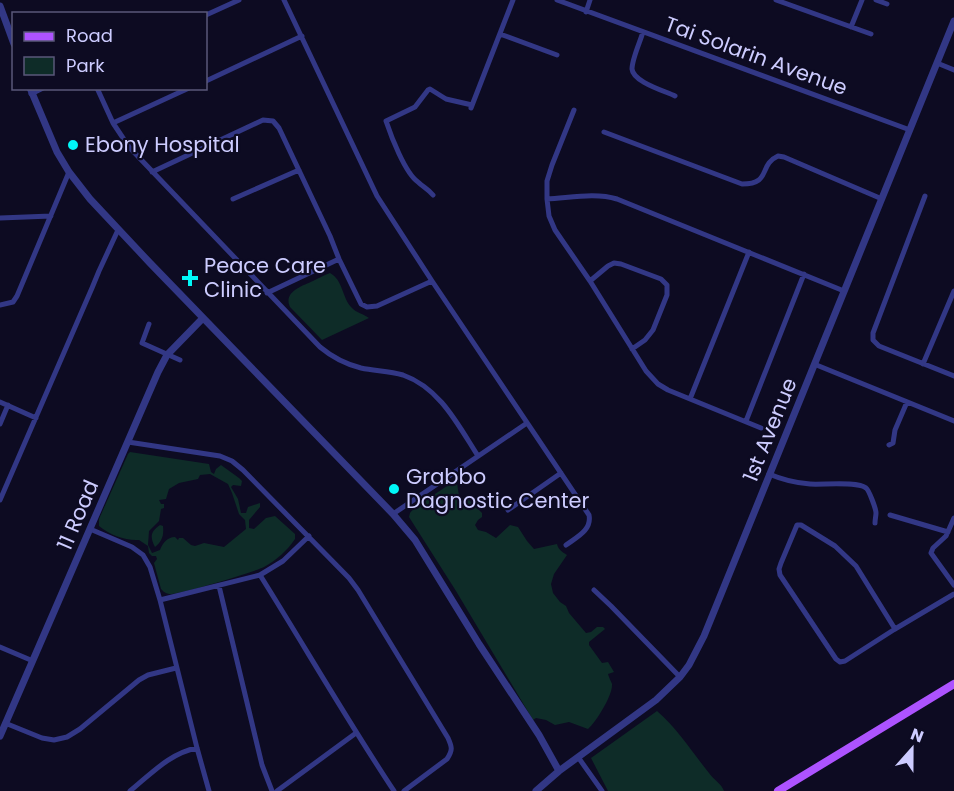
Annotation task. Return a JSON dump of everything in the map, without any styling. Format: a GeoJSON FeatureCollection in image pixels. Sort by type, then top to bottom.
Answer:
{"type":"FeatureCollection","features":[{"type":"Feature","properties":{"kind":"main road"},"geometry":{"type":"LineString","coordinates":[[778,791],[954,684]]}},
{"type":"Feature","properties":{"kind":"street"},"geometry":{"type":"LineString","coordinates":[[207,15],[239,0]]}},
{"type":"Feature","properties":{"kind":"street"},"geometry":{"type":"LineString","coordinates":[[284,0],[377,196],[589,515],[588,528],[566,545]]}},
{"type":"Feature","properties":{"kind":"street"},"geometry":{"type":"LineString","coordinates":[[433,195],[408,171],[386,121],[415,107],[430,89],[446,99],[472,106],[513,0]]}},
{"type":"Feature","properties":{"kind":"street","name":"Tai Solarin Avenue"},"geometry":{"type":"LineString","coordinates":[[557,0],[909,130]]}},
{"type":"Feature","properties":{"kind":"street"},"geometry":{"type":"LineString","coordinates":[[586,12],[590,0]]}},
{"type":"Feature","properties":{"kind":"street"},"geometry":{"type":"LineString","coordinates":[[776,0],[871,34]]}},
{"type":"Feature","properties":{"kind":"street"},"geometry":{"type":"LineString","coordinates":[[851,27],[862,0]]}},
{"type":"Feature","properties":{"kind":"street"},"geometry":{"type":"LineString","coordinates":[[876,0],[887,4]]}},
{"type":"Feature","properties":{"kind":"street"},"geometry":{"type":"LineString","coordinates":[[0,6],[12,39]]}},
{"type":"Feature","properties":{"kind":"street","name":"1st Avenue"},"geometry":{"type":"LineString","coordinates":[[536,791],[559,771],[656,700],[680,677],[705,636],[954,21]]}},
{"type":"Feature","properties":{"kind":"street"},"geometry":{"type":"LineString","coordinates":[[643,32],[632,68],[634,75],[641,81],[675,96]]}},
{"type":"Feature","properties":{"kind":"street"},"geometry":{"type":"LineString","coordinates":[[500,34],[557,55]]}},
{"type":"Feature","properties":{"kind":"street"},"geometry":{"type":"LineString","coordinates":[[207,81],[302,36]]}},
{"type":"Feature","properties":{"kind":"street"},"geometry":{"type":"LineString","coordinates":[[937,63],[954,70]]}},
{"type":"Feature","properties":{"kind":"street"},"geometry":{"type":"LineString","coordinates":[[98,90],[113,123],[129,147],[320,347],[332,356],[362,368],[403,375],[420,384],[445,405],[478,456]]}},
{"type":"Feature","properties":{"kind":"street"},"geometry":{"type":"LineString","coordinates":[[113,123],[185,90]]}},
{"type":"Feature","properties":{"kind":"street"},"geometry":{"type":"LineString","coordinates":[[31,91],[49,136],[69,172],[90,199],[393,514],[415,540],[539,735],[559,771]]}},
{"type":"Feature","properties":{"kind":"street"},"geometry":{"type":"LineString","coordinates":[[574,110],[547,181],[549,216],[555,230],[646,371],[657,384],[761,428]]}},
{"type":"Feature","properties":{"kind":"street"},"geometry":{"type":"LineString","coordinates":[[152,172],[263,120],[273,121],[279,128],[361,304],[367,307],[377,306],[432,281]]}},
{"type":"Feature","properties":{"kind":"street"},"geometry":{"type":"LineString","coordinates":[[604,132],[742,184],[753,184],[760,180],[770,160],[784,156],[882,199]]}},
{"type":"Feature","properties":{"kind":"street"},"geometry":{"type":"LineString","coordinates":[[233,199],[299,170]]}},
{"type":"Feature","properties":{"kind":"street"},"geometry":{"type":"LineString","coordinates":[[0,305],[13,302],[17,296],[69,172]]}},
{"type":"Feature","properties":{"kind":"street"},"geometry":{"type":"LineString","coordinates":[[547,199],[609,196],[844,291]]}},
{"type":"Feature","properties":{"kind":"street"},"geometry":{"type":"LineString","coordinates":[[925,196],[873,333],[873,340],[879,346],[954,376]]}},
{"type":"Feature","properties":{"kind":"street"},"geometry":{"type":"LineString","coordinates":[[0,218],[51,216]]}},
{"type":"Feature","properties":{"kind":"street"},"geometry":{"type":"LineString","coordinates":[[0,500],[118,230]]}},
{"type":"Feature","properties":{"kind":"street"},"geometry":{"type":"LineString","coordinates":[[690,399],[749,252]]}},
{"type":"Feature","properties":{"kind":"street"},"geometry":{"type":"LineString","coordinates":[[267,293],[339,259]]}},
{"type":"Feature","properties":{"kind":"street"},"geometry":{"type":"LineString","coordinates":[[590,281],[614,263],[661,279],[667,285],[667,295],[653,330],[645,340],[632,349]]}},
{"type":"Feature","properties":{"kind":"street"},"geometry":{"type":"LineString","coordinates":[[746,421],[804,274]]}},
{"type":"Feature","properties":{"kind":"street"},"geometry":{"type":"LineString","coordinates":[[923,364],[954,291]]}},
{"type":"Feature","properties":{"kind":"street"},"geometry":{"type":"LineString","coordinates":[[947,309],[954,312]]}},
{"type":"Feature","properties":{"kind":"street","name":"11 Road"},"geometry":{"type":"LineString","coordinates":[[0,736],[158,372],[167,355],[203,318]]}},
{"type":"Feature","properties":{"kind":"street"},"geometry":{"type":"LineString","coordinates":[[149,324],[142,343],[180,360]]}},
{"type":"Feature","properties":{"kind":"street"},"geometry":{"type":"LineString","coordinates":[[814,364],[954,421]]}},
{"type":"Feature","properties":{"kind":"street"},"geometry":{"type":"LineString","coordinates":[[0,402],[36,418]]}},
{"type":"Feature","properties":{"kind":"street"},"geometry":{"type":"LineString","coordinates":[[889,445],[892,443],[895,430],[908,402]]}},
{"type":"Feature","properties":{"kind":"street"},"geometry":{"type":"LineString","coordinates":[[0,424],[8,405]]}},
{"type":"Feature","properties":{"kind":"street"},"geometry":{"type":"LineString","coordinates":[[393,514],[527,423]]}},
{"type":"Feature","properties":{"kind":"street"},"geometry":{"type":"LineString","coordinates":[[128,442],[220,456],[232,461],[349,578],[452,747],[452,752],[447,759],[404,791]]}},
{"type":"Feature","properties":{"kind":"street"},"geometry":{"type":"LineString","coordinates":[[508,510],[561,473]]}},
{"type":"Feature","properties":{"kind":"street"},"geometry":{"type":"LineString","coordinates":[[769,474],[791,482],[864,486],[868,489],[877,511],[875,523]]}},
{"type":"Feature","properties":{"kind":"street"},"geometry":{"type":"LineString","coordinates":[[890,515],[948,532]]}},
{"type":"Feature","properties":{"kind":"street"},"geometry":{"type":"LineString","coordinates":[[954,518],[946,536],[933,548],[931,553],[954,585]]}},
{"type":"Feature","properties":{"kind":"street"},"geometry":{"type":"LineString","coordinates":[[895,629],[856,566],[835,546],[801,525],[797,525],[781,563],[780,575],[840,662],[954,594]]}},
{"type":"Feature","properties":{"kind":"street"},"geometry":{"type":"LineString","coordinates":[[90,529],[132,547],[143,555],[150,567],[209,791]]}},
{"type":"Feature","properties":{"kind":"street"},"geometry":{"type":"LineString","coordinates":[[160,600],[260,575],[283,561],[309,536]]}},
{"type":"Feature","properties":{"kind":"street"},"geometry":{"type":"LineString","coordinates":[[260,575],[394,791]]}},
{"type":"Feature","properties":{"kind":"street"},"geometry":{"type":"LineString","coordinates":[[219,586],[262,765],[272,791]]}},
{"type":"Feature","properties":{"kind":"street"},"geometry":{"type":"LineString","coordinates":[[594,590],[680,677]]}},
{"type":"Feature","properties":{"kind":"street"},"geometry":{"type":"LineString","coordinates":[[0,647],[33,661]]}},
{"type":"Feature","properties":{"kind":"street"},"geometry":{"type":"LineString","coordinates":[[5,723],[42,738],[54,740],[67,737],[140,680],[148,675],[176,668]]}},
{"type":"Feature","properties":{"kind":"street"},"geometry":{"type":"LineString","coordinates":[[277,791],[356,733]]}},
{"type":"Feature","properties":{"kind":"street"},"geometry":{"type":"LineString","coordinates":[[130,791],[171,757],[197,748]]}},
{"type":"Feature","properties":{"kind":"street"},"geometry":{"type":"LineString","coordinates":[[578,757],[602,791]]}},
{"type":"Feature","properties":{"kind":"green space"},"geometry":{"type":"Polygon","coordinates":[[[330,273],[338,280],[351,307],[369,318],[322,340],[290,307],[289,297],[295,290],[330,273]]]}},
{"type":"Feature","properties":{"kind":"green space"},"geometry":{"type":"Polygon","coordinates":[[[130,452],[209,464],[214,474],[221,465],[242,481],[241,486],[231,487],[238,499],[241,513],[246,513],[248,507],[260,503],[260,507],[249,520],[249,528],[254,529],[266,518],[275,516],[295,534],[295,539],[281,555],[264,567],[200,587],[166,593],[161,589],[154,563],[156,556],[149,553],[148,546],[139,540],[129,540],[113,535],[99,526],[99,519],[130,452]],[[210,474],[200,475],[198,479],[179,483],[169,489],[166,499],[159,500],[161,504],[164,504],[164,508],[161,509],[159,521],[149,531],[148,545],[152,553],[160,550],[164,543],[172,537],[178,540],[183,538],[195,546],[204,543],[224,547],[246,529],[245,520],[239,514],[228,484],[210,474]]]}},
{"type":"Feature","properties":{"kind":"green space"},"geometry":{"type":"Polygon","coordinates":[[[453,482],[457,483],[459,496],[466,497],[482,513],[482,517],[475,525],[478,530],[496,538],[510,525],[518,527],[534,549],[557,544],[560,550],[567,555],[554,574],[551,584],[553,593],[586,633],[597,627],[605,629],[589,642],[589,645],[602,663],[608,662],[614,672],[608,674],[612,689],[607,701],[588,729],[569,722],[555,725],[546,720],[536,718],[533,720],[409,517],[414,508],[453,482]]]}},
{"type":"Feature","properties":{"kind":"green space"},"geometry":{"type":"Polygon","coordinates":[[[160,525],[163,526],[163,535],[155,547],[152,535],[160,525]]]}},
{"type":"Feature","properties":{"kind":"green space"},"geometry":{"type":"Polygon","coordinates":[[[657,711],[678,733],[724,791],[608,791],[591,758],[657,711]]]}},
{"type":"Feature","properties":{"kind":"place","name":"Ebony Hospital"},"geometry":{"type":"Point","coordinates":[73,145]}},
{"type":"Feature","properties":{"kind":"place","name":"Peace Care Clinic"},"geometry":{"type":"Point","coordinates":[190,278]}},
{"type":"Feature","properties":{"kind":"place","name":"Grabbo Dagnostic Center"},"geometry":{"type":"Point","coordinates":[394,489]}}]}
